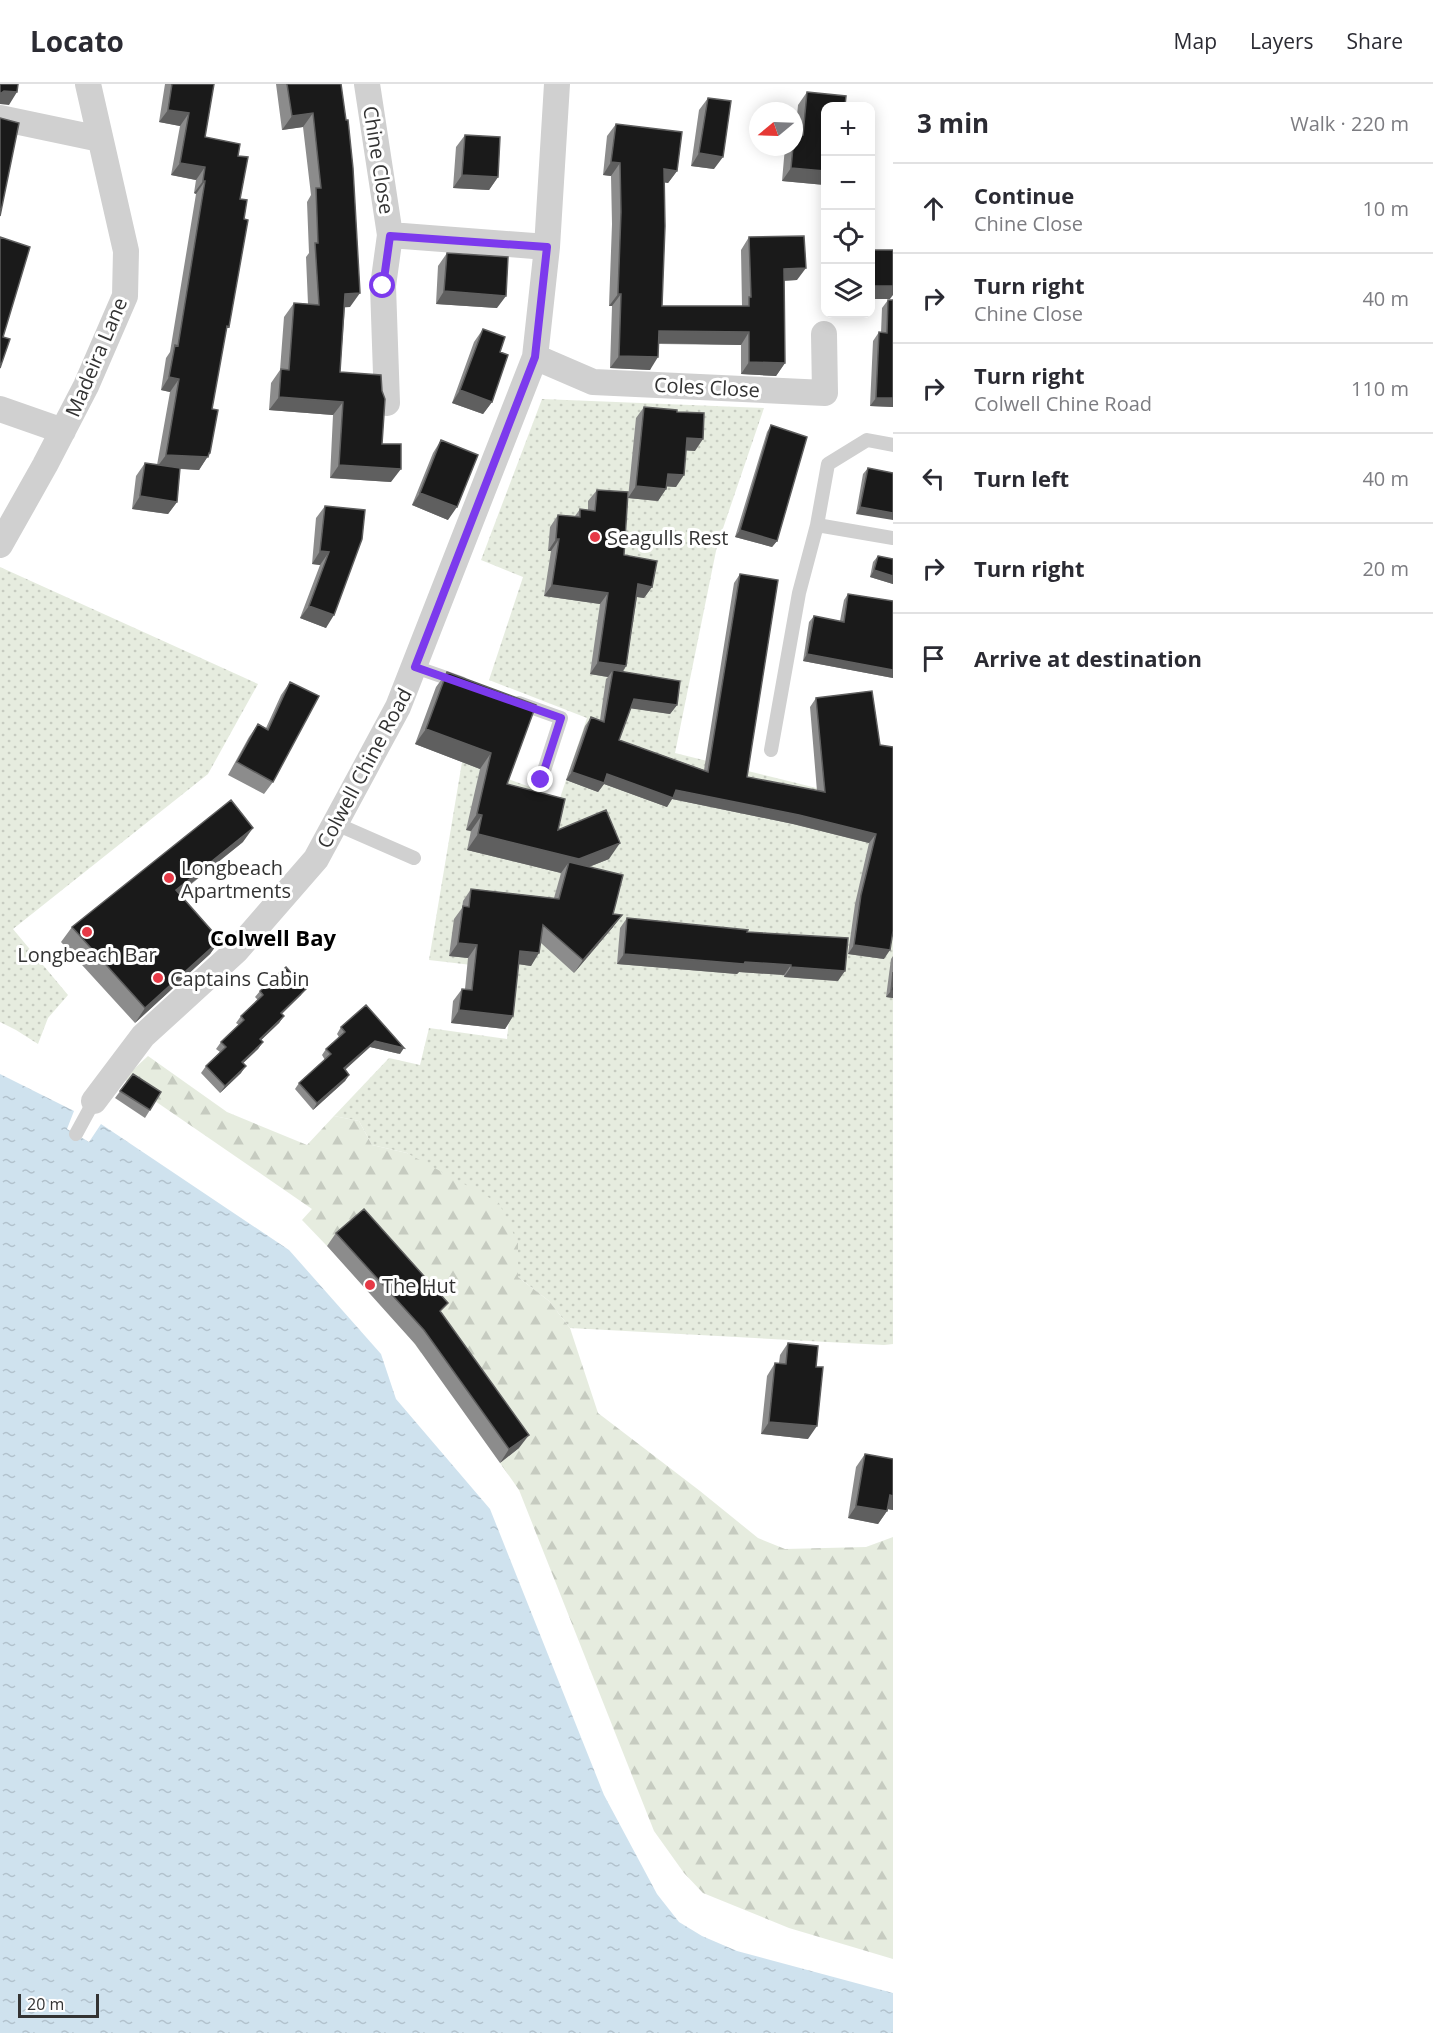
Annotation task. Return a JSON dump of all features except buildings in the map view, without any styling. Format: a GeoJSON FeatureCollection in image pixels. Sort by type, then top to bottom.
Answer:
{"type":"FeatureCollection","features":[{"type":"Feature","properties":{"kind":"street","name":"Madeira Lane"},"geometry":{"type":"LineString","coordinates":[[0,544],[86,386],[125,296],[126,251],[88,84]]}},
{"type":"Feature","properties":{"kind":"street","name":"Chine Close"},"geometry":{"type":"LineString","coordinates":[[367,84],[390,236],[383,286],[387,403]]}},
{"type":"Feature","properties":{"kind":"street","name":"Colwell Chine Road"},"geometry":{"type":"LineString","coordinates":[[94,1101],[142,1036],[236,951],[316,859],[398,707],[535,357],[547,247],[556,84]]}},
{"type":"Feature","properties":{"kind":"street"},"geometry":{"type":"LineString","coordinates":[[0,118],[100,139]]}},
{"type":"Feature","properties":{"kind":"street","name":"Chine Close"},"geometry":{"type":"LineString","coordinates":[[390,236],[547,247]]}},
{"type":"Feature","properties":{"kind":"street","name":"Coles Close"},"geometry":{"type":"LineString","coordinates":[[535,357],[593,382],[825,393],[824,334]]}},
{"type":"Feature","properties":{"kind":"street"},"geometry":{"type":"LineString","coordinates":[[0,409],[63,431]]}},
{"type":"Feature","properties":{"kind":"lane"},"geometry":{"type":"LineString","coordinates":[[771,750],[799,593],[817,525],[828,464],[867,440],[893,445]]}},
{"type":"Feature","properties":{"kind":"lane"},"geometry":{"type":"LineString","coordinates":[[817,525],[893,538]]}},
{"type":"Feature","properties":{"kind":"lane"},"geometry":{"type":"LineString","coordinates":[[415,667],[471,687]]}},
{"type":"Feature","properties":{"kind":"lane"},"geometry":{"type":"LineString","coordinates":[[505,699],[561,718],[541,780]]}},
{"type":"Feature","properties":{"kind":"lane"},"geometry":{"type":"LineString","coordinates":[[334,823],[414,858]]}},
{"type":"Feature","properties":{"kind":"lane"},"geometry":{"type":"LineString","coordinates":[[76,1134],[94,1101]]}},
{"type":"Feature","properties":{"kind":"green space"},"geometry":{"type":"Polygon","coordinates":[[[542,399],[764,408],[717,546],[675,753],[893,807],[893,1344],[570,1328],[549,1301],[518,1277],[518,1243],[407,1153],[372,1145],[359,1121],[334,1116],[389,1058],[420,1065],[429,1028],[507,1039],[514,970],[429,960],[462,762],[560,798],[587,718],[489,680],[523,577],[481,560],[542,399]]]}},
{"type":"Feature","properties":{"kind":"green space"},"geometry":{"type":"Polygon","coordinates":[[[0,567],[258,684],[208,774],[13,929],[68,995],[48,1018],[38,1044],[0,1022],[0,567]]]}},
{"type":"Feature","properties":{"kind":"green space"},"geometry":{"type":"Polygon","coordinates":[[[148,1056],[227,1112],[307,1145],[334,1116],[359,1121],[372,1145],[407,1153],[499,1203],[518,1243],[518,1277],[549,1301],[570,1328],[598,1413],[758,1538],[785,1549],[866,1547],[893,1537],[893,1959],[789,1928],[703,1893],[684,1873],[654,1831],[519,1490],[500,1463],[519,1448],[441,1339],[421,1353],[412,1340],[439,1317],[354,1222],[327,1246],[302,1220],[312,1209],[123,1079],[148,1056]]]}},
{"type":"Feature","properties":{"kind":"water"},"geometry":{"type":"Polygon","coordinates":[[[0,1074],[74,1111],[67,1129],[89,1142],[101,1124],[289,1250],[381,1354],[396,1399],[490,1509],[604,1795],[657,1894],[679,1922],[702,1936],[737,1951],[893,1993],[893,2033],[0,2033],[0,1074]]]}},
{"type":"Feature","properties":{"kind":"place","name":"Seagulls Rest"},"geometry":{"type":"Point","coordinates":[595,537]}},
{"type":"Feature","properties":{"kind":"place","name":"Longbeach Apartments"},"geometry":{"type":"Point","coordinates":[169,878]}},
{"type":"Feature","properties":{"kind":"place","name":"Longbeach Bar"},"geometry":{"type":"Point","coordinates":[87,932]}},
{"type":"Feature","properties":{"kind":"place","name":"Captains Cabin"},"geometry":{"type":"Point","coordinates":[158,978]}},
{"type":"Feature","properties":{"kind":"place","name":"The Hut"},"geometry":{"type":"Point","coordinates":[370,1285]}},
{"type":"Feature","properties":{"kind":"district","name":"Colwell Bay"},"geometry":{"type":"Point","coordinates":[273,937]}},
{"type":"Feature","properties":{"kind":"route"},"geometry":{"type":"LineString","coordinates":[[383,286],[390,236],[547,247],[535,357],[415,667],[561,718],[541,780]]}}]}
